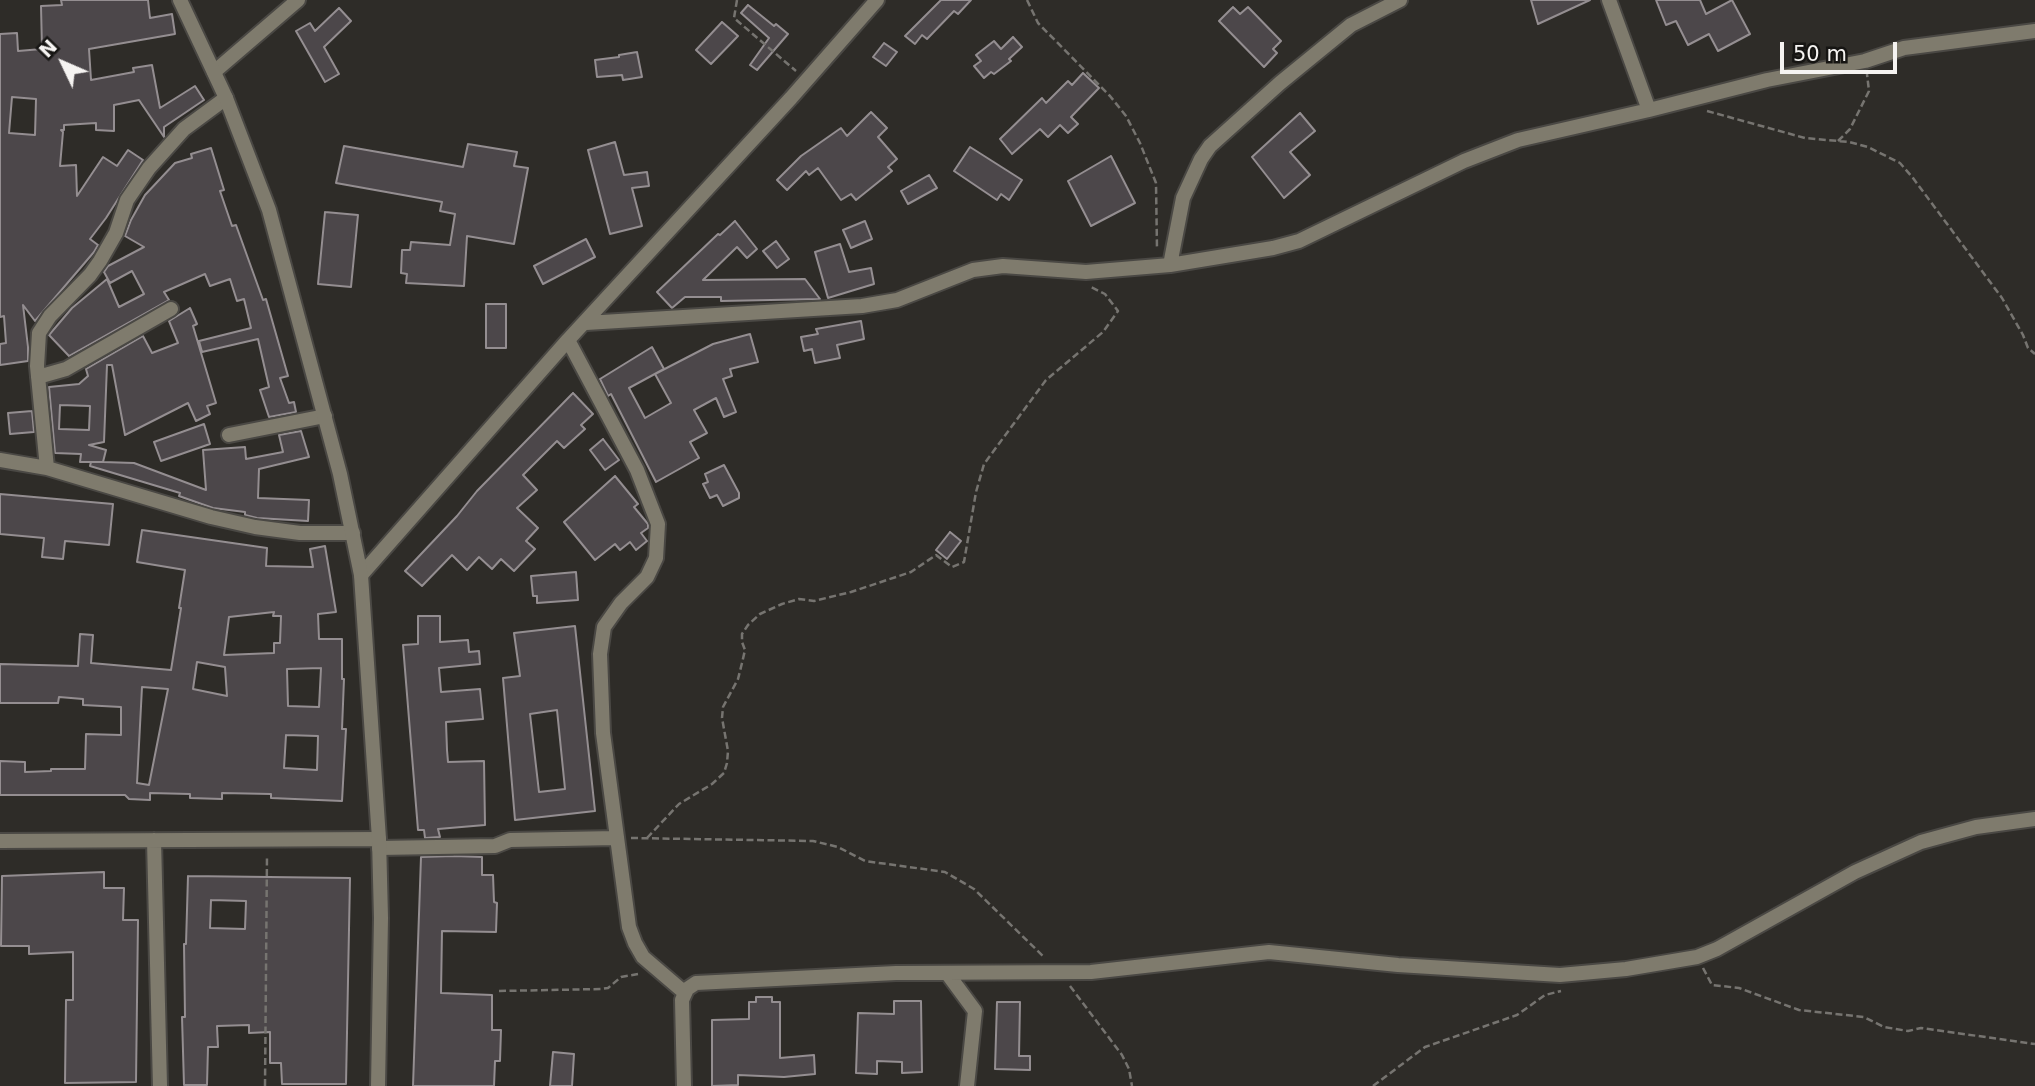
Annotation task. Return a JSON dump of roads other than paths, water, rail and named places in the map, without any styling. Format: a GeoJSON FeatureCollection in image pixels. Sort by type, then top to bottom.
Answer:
{"type":"FeatureCollection","features":[{"type":"Feature","properties":{"kind":"street"},"geometry":{"type":"LineString","coordinates":[[180,0],[226,98],[269,210],[325,416],[361,575],[379,843],[381,918],[378,1086]]}},
{"type":"Feature","properties":{"kind":"street"},"geometry":{"type":"LineString","coordinates":[[214,72],[298,0]]}},
{"type":"Feature","properties":{"kind":"street"},"geometry":{"type":"LineString","coordinates":[[361,575],[568,340],[877,0]]}},
{"type":"Feature","properties":{"kind":"street"},"geometry":{"type":"LineString","coordinates":[[1163,266],[1183,198],[1200,159],[1210,146],[1280,83],[1351,25],[1400,0]]}},
{"type":"Feature","properties":{"kind":"street"},"geometry":{"type":"LineString","coordinates":[[1609,0],[1649,110]]}},
{"type":"Feature","properties":{"kind":"street"},"geometry":{"type":"LineString","coordinates":[[586,323],[862,306],[897,300],[973,270],[1003,266],[1086,272],[1163,266],[1273,248],[1299,241],[1495,148],[1518,140],[1767,80],[1865,61],[1904,48],[2035,31]]}},
{"type":"Feature","properties":{"kind":"street"},"geometry":{"type":"LineString","coordinates":[[47,468],[38,377],[39,333],[45,322],[100,261],[116,233],[127,200],[167,146],[184,129],[226,98]]}},
{"type":"Feature","properties":{"kind":"street"},"geometry":{"type":"LineString","coordinates":[[38,377],[66,369],[171,309]]}},
{"type":"Feature","properties":{"kind":"street"},"geometry":{"type":"LineString","coordinates":[[568,340],[638,470],[658,524],[656,558],[647,577],[621,603],[604,627],[601,640],[603,733],[629,928],[643,957],[685,993]]}},
{"type":"Feature","properties":{"kind":"street"},"geometry":{"type":"LineString","coordinates":[[229,435],[325,416]]}},
{"type":"Feature","properties":{"kind":"street"},"geometry":{"type":"LineString","coordinates":[[0,460],[47,468],[211,517],[255,527],[300,533],[353,533]]}},
{"type":"Feature","properties":{"kind":"street"},"geometry":{"type":"LineString","coordinates":[[684,1086],[682,1000],[687,989],[696,983],[896,973],[1091,972],[1269,952],[1398,965],[1560,975],[1626,969],[1697,957],[1717,949],[1855,872],[1921,842],[1976,827],[2035,819]]}},
{"type":"Feature","properties":{"kind":"street"},"geometry":{"type":"LineString","coordinates":[[0,841],[268,839],[495,846],[510,840],[616,838]]}},
{"type":"Feature","properties":{"kind":"street"},"geometry":{"type":"LineString","coordinates":[[154,840],[160,1086]]}},
{"type":"Feature","properties":{"kind":"street"},"geometry":{"type":"LineString","coordinates":[[947,973],[971,1003],[976,1016],[967,1086]]}}]}
